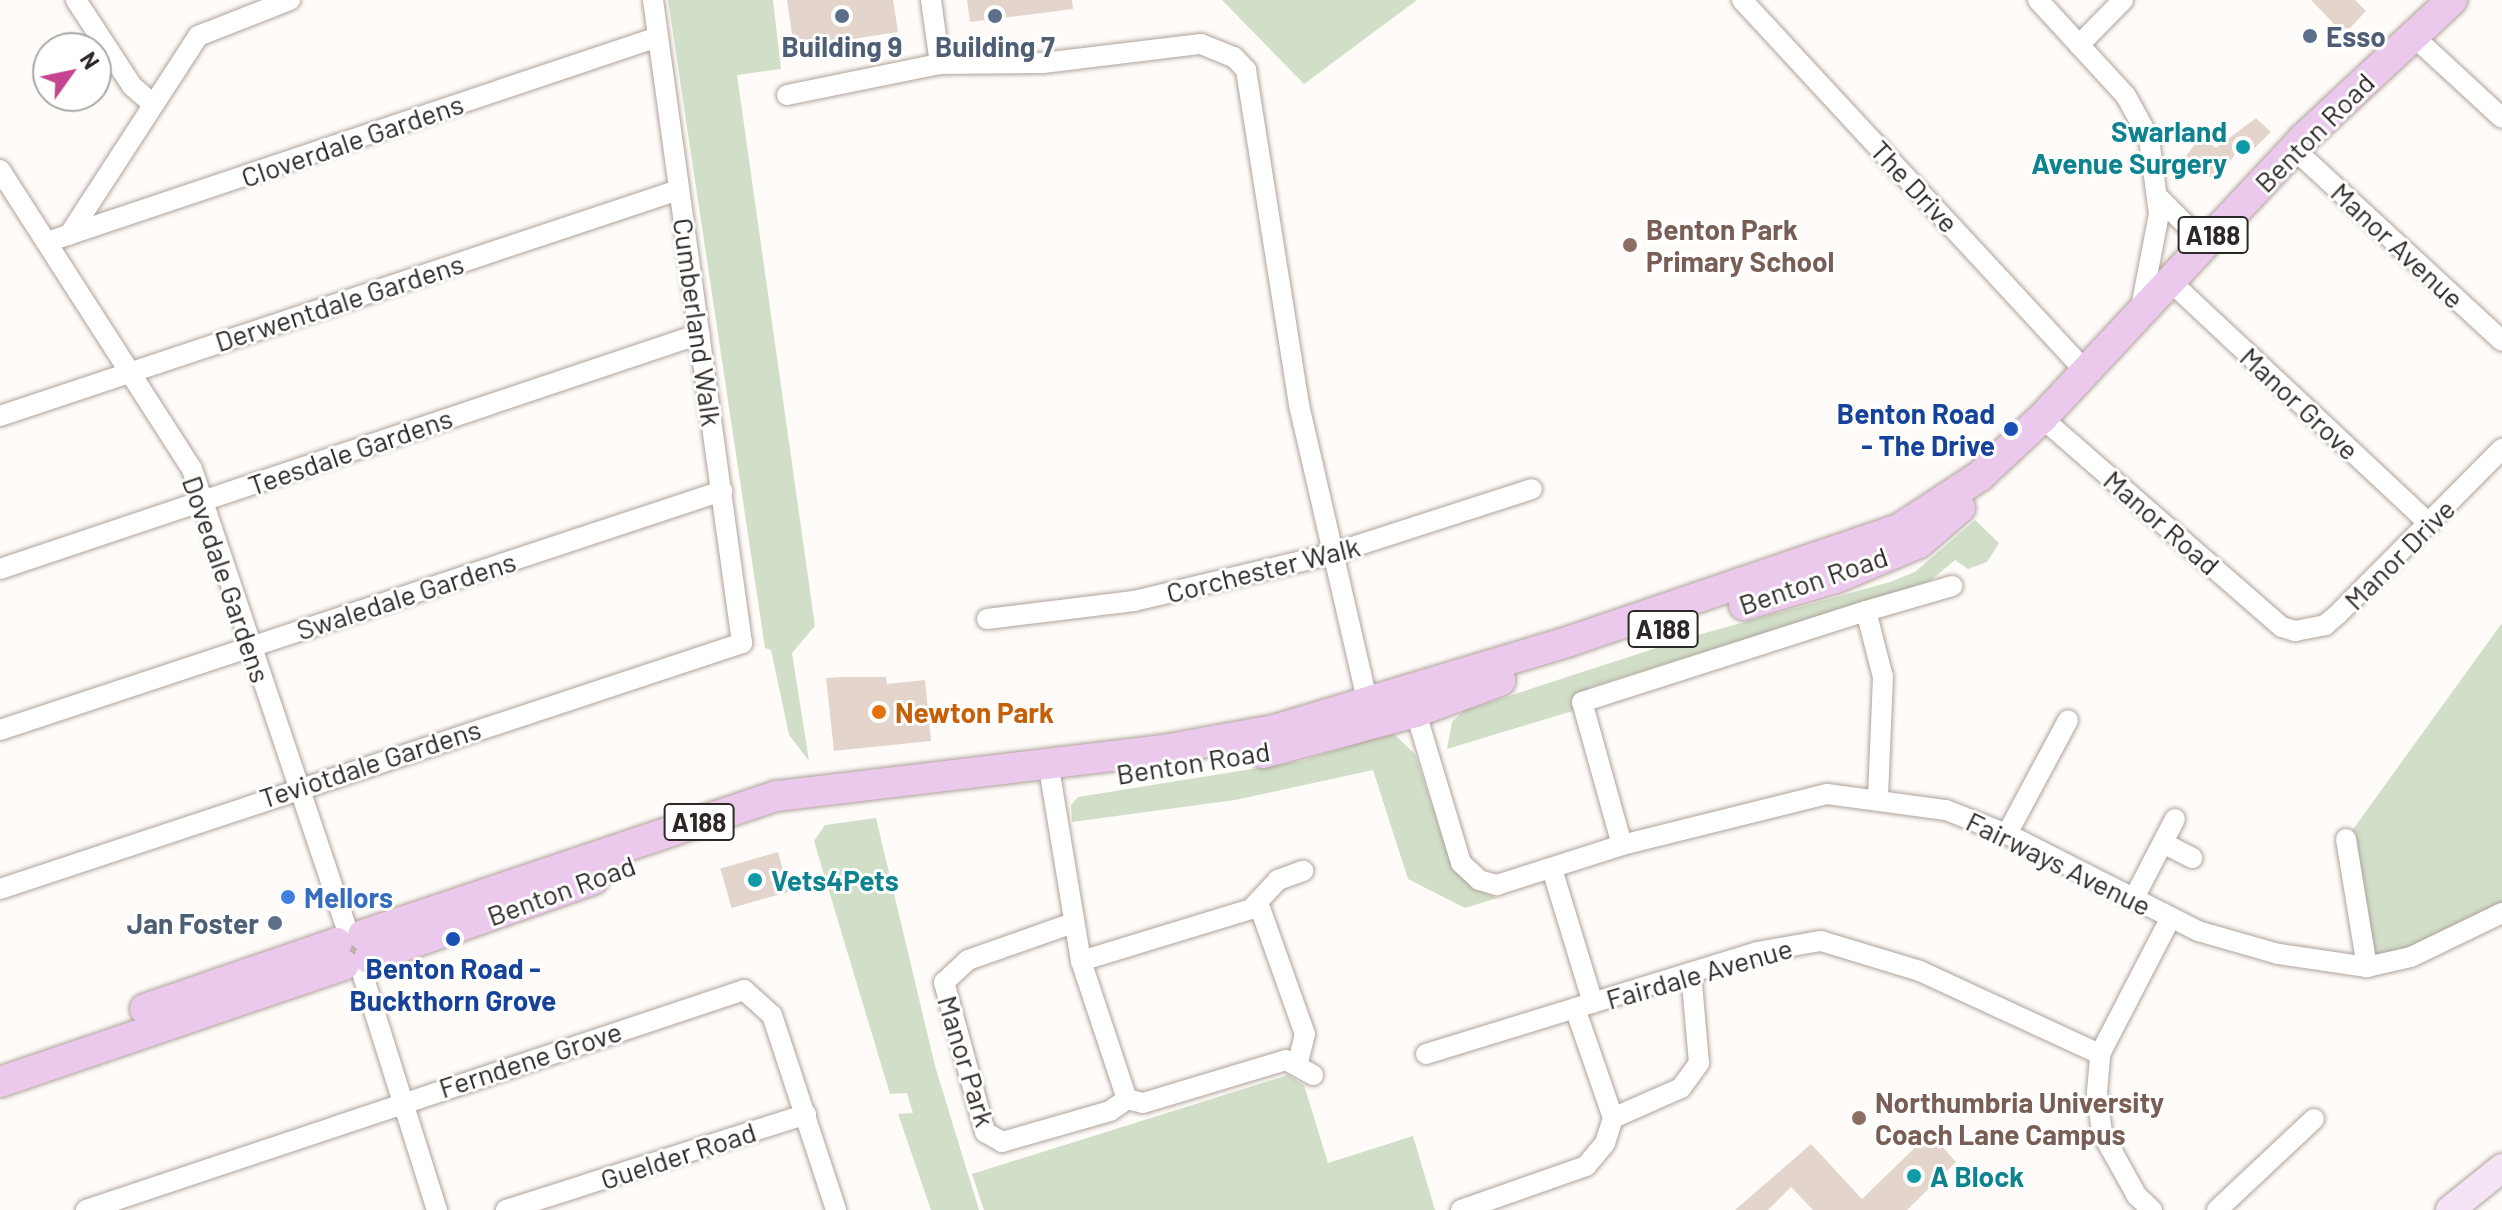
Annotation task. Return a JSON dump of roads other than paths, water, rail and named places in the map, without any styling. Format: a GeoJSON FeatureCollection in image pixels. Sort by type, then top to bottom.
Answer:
{"type":"FeatureCollection","features":[{"type":"Feature","properties":{"kind":"main road","name":"Benton Road"},"geometry":{"type":"LineString","coordinates":[[0,1082],[777,796],[1049,772],[1371,714],[1825,558],[1899,529],[1980,476],[2042,418],[2294,149],[2452,0]]}},
{"type":"Feature","properties":{"kind":"main road","name":"Benton Road"},"geometry":{"type":"LineString","coordinates":[[0,1062],[353,950]]}},
{"type":"Feature","properties":{"kind":"street"},"geometry":{"type":"LineString","coordinates":[[76,0],[132,86],[153,104]]}},
{"type":"Feature","properties":{"kind":"street"},"geometry":{"type":"LineString","coordinates":[[69,235],[153,104],[205,30],[290,0]]}},
{"type":"Feature","properties":{"kind":"street","name":"Cumberland Walk"},"geometry":{"type":"LineString","coordinates":[[653,0],[742,643]]}},
{"type":"Feature","properties":{"kind":"street"},"geometry":{"type":"LineString","coordinates":[[931,0],[940,64]]}},
{"type":"Feature","properties":{"kind":"street","name":"The Drive"},"geometry":{"type":"LineString","coordinates":[[1742,0],[2087,373]]}},
{"type":"Feature","properties":{"kind":"street"},"geometry":{"type":"LineString","coordinates":[[2038,0],[2126,96],[2149,138],[2159,198],[2139,317]]}},
{"type":"Feature","properties":{"kind":"street"},"geometry":{"type":"LineString","coordinates":[[2079,45],[2123,0]]}},
{"type":"Feature","properties":{"kind":"street"},"geometry":{"type":"LineString","coordinates":[[2412,35],[2502,118]]}},
{"type":"Feature","properties":{"kind":"street","name":"Cloverdale Gardens"},"geometry":{"type":"LineString","coordinates":[[47,242],[658,37]]}},
{"type":"Feature","properties":{"kind":"street"},"geometry":{"type":"LineString","coordinates":[[787,95],[940,64],[1043,63],[1201,44],[1234,57],[1248,80],[1286,312],[1331,554],[1371,714]]}},
{"type":"Feature","properties":{"kind":"street","name":"Manor Avenue"},"geometry":{"type":"LineString","coordinates":[[2294,149],[2502,341]]}},
{"type":"Feature","properties":{"kind":"street","name":"Dovedale Gardens"},"geometry":{"type":"LineString","coordinates":[[0,170],[192,469],[403,1099],[437,1210]]}},
{"type":"Feature","properties":{"kind":"street","name":"Derwentdale Gardens"},"geometry":{"type":"LineString","coordinates":[[0,416],[678,190]]}},
{"type":"Feature","properties":{"kind":"street"},"geometry":{"type":"LineString","coordinates":[[2159,198],[2205,244]]}},
{"type":"Feature","properties":{"kind":"street","name":"Manor Grove"},"geometry":{"type":"LineString","coordinates":[[2171,282],[2430,524]]}},
{"type":"Feature","properties":{"kind":"street","name":"Teesdale Gardens"},"geometry":{"type":"LineString","coordinates":[[0,569],[700,334]]}},
{"type":"Feature","properties":{"kind":"street","name":"Manor Road"},"geometry":{"type":"LineString","coordinates":[[2042,418],[2282,627]]}},
{"type":"Feature","properties":{"kind":"street","name":"Manor Drive"},"geometry":{"type":"LineString","coordinates":[[2282,627],[2308,632],[2325,625],[2500,456]]}},
{"type":"Feature","properties":{"kind":"street","name":"Corchester Walk"},"geometry":{"type":"LineString","coordinates":[[987,619],[1134,601],[1331,554],[1532,489]]}},
{"type":"Feature","properties":{"kind":"street","name":"Swaledale Gardens"},"geometry":{"type":"LineString","coordinates":[[0,730],[722,491]]}},
{"type":"Feature","properties":{"kind":"street"},"geometry":{"type":"LineString","coordinates":[[1622,845],[1582,702],[1952,586]]}},
{"type":"Feature","properties":{"kind":"street"},"geometry":{"type":"LineString","coordinates":[[1866,611],[1883,677],[1878,797]]}},
{"type":"Feature","properties":{"kind":"street","name":"Teviotdale Gardens"},"geometry":{"type":"LineString","coordinates":[[0,889],[298,785],[742,643]]}},
{"type":"Feature","properties":{"kind":"street","name":"Fairways Avenue"},"geometry":{"type":"LineString","coordinates":[[1412,702],[1461,863],[1479,880],[1497,885],[1622,845],[1815,797],[1878,797],[1946,810],[2007,834],[2225,941],[2367,967],[2411,957],[2502,913]]}},
{"type":"Feature","properties":{"kind":"street"},"geometry":{"type":"LineString","coordinates":[[2007,834],[2068,720]]}},
{"type":"Feature","properties":{"kind":"street"},"geometry":{"type":"LineString","coordinates":[[1049,772],[1081,961],[1127,1099]]}},
{"type":"Feature","properties":{"kind":"street"},"geometry":{"type":"LineString","coordinates":[[2134,898],[2175,819]]}},
{"type":"Feature","properties":{"kind":"street"},"geometry":{"type":"LineString","coordinates":[[2346,839],[2367,967]]}},
{"type":"Feature","properties":{"kind":"street"},"geometry":{"type":"LineString","coordinates":[[2163,843],[2192,858]]}},
{"type":"Feature","properties":{"kind":"street"},"geometry":{"type":"LineString","coordinates":[[1461,1210],[1586,1166],[1605,1143],[1613,1118],[1552,869]]}},
{"type":"Feature","properties":{"kind":"street"},"geometry":{"type":"LineString","coordinates":[[1081,961],[1259,905],[1278,880],[1303,871]]}},
{"type":"Feature","properties":{"kind":"street","name":"Manor Park"},"geometry":{"type":"LineString","coordinates":[[1073,923],[968,960],[944,982],[985,1132],[1002,1142],[1110,1111],[1127,1099],[1143,1103],[1280,1061],[1306,1068],[1305,1034],[1259,905]]}},
{"type":"Feature","properties":{"kind":"street"},"geometry":{"type":"LineString","coordinates":[[2152,1210],[2137,1196],[2102,1133],[2100,1054],[2171,917]]}},
{"type":"Feature","properties":{"kind":"street","name":"Fairdale Avenue"},"geometry":{"type":"LineString","coordinates":[[1426,1054],[1691,972],[1821,941],[1920,971],[2100,1054]]}},
{"type":"Feature","properties":{"kind":"street"},"geometry":{"type":"LineString","coordinates":[[1613,1118],[1681,1088],[1699,1063],[1691,972]]}},
{"type":"Feature","properties":{"kind":"street","name":"Ferndene Grove"},"geometry":{"type":"LineString","coordinates":[[86,1210],[403,1099],[744,990],[772,1015],[836,1210]]}},
{"type":"Feature","properties":{"kind":"street","name":"Guelder Road"},"geometry":{"type":"LineString","coordinates":[[506,1210],[806,1114]]}},
{"type":"Feature","properties":{"kind":"street"},"geometry":{"type":"LineString","coordinates":[[2217,1210],[2314,1119]]}},
{"type":"Feature","properties":{"kind":"street"},"geometry":{"type":"LineString","coordinates":[[2450,1210],[2502,1168]]}},
{"type":"Feature","properties":{"kind":"place","name":"Building 9"},"geometry":{"type":"Point","coordinates":[842,16]}},
{"type":"Feature","properties":{"kind":"place","name":"Building 7"},"geometry":{"type":"Point","coordinates":[995,16]}},
{"type":"Feature","properties":{"kind":"place","name":"Esso"},"geometry":{"type":"Point","coordinates":[2310,36]}},
{"type":"Feature","properties":{"kind":"place","name":"Swarland Avenue Surgery"},"geometry":{"type":"Point","coordinates":[2243,147]}},
{"type":"Feature","properties":{"kind":"place","name":"Benton Park Primary School"},"geometry":{"type":"Point","coordinates":[1630,245]}},
{"type":"Feature","properties":{"kind":"place","name":"Benton Road - The Drive"},"geometry":{"type":"Point","coordinates":[2011,429]}},
{"type":"Feature","properties":{"kind":"place","name":"Newton Park"},"geometry":{"type":"Point","coordinates":[879,712]}},
{"type":"Feature","properties":{"kind":"place","name":"Vets4Pets"},"geometry":{"type":"Point","coordinates":[755,880]}},
{"type":"Feature","properties":{"kind":"place","name":"Mellors"},"geometry":{"type":"Point","coordinates":[288,897]}},
{"type":"Feature","properties":{"kind":"place","name":"Jan Foster"},"geometry":{"type":"Point","coordinates":[275,923]}},
{"type":"Feature","properties":{"kind":"place","name":"Benton Road - Buckthorn Grove"},"geometry":{"type":"Point","coordinates":[453,939]}},
{"type":"Feature","properties":{"kind":"place","name":"Northumbria University Coach Lane Campus"},"geometry":{"type":"Point","coordinates":[1859,1118]}},
{"type":"Feature","properties":{"kind":"place","name":"A Block"},"geometry":{"type":"Point","coordinates":[1914,1176]}}]}
